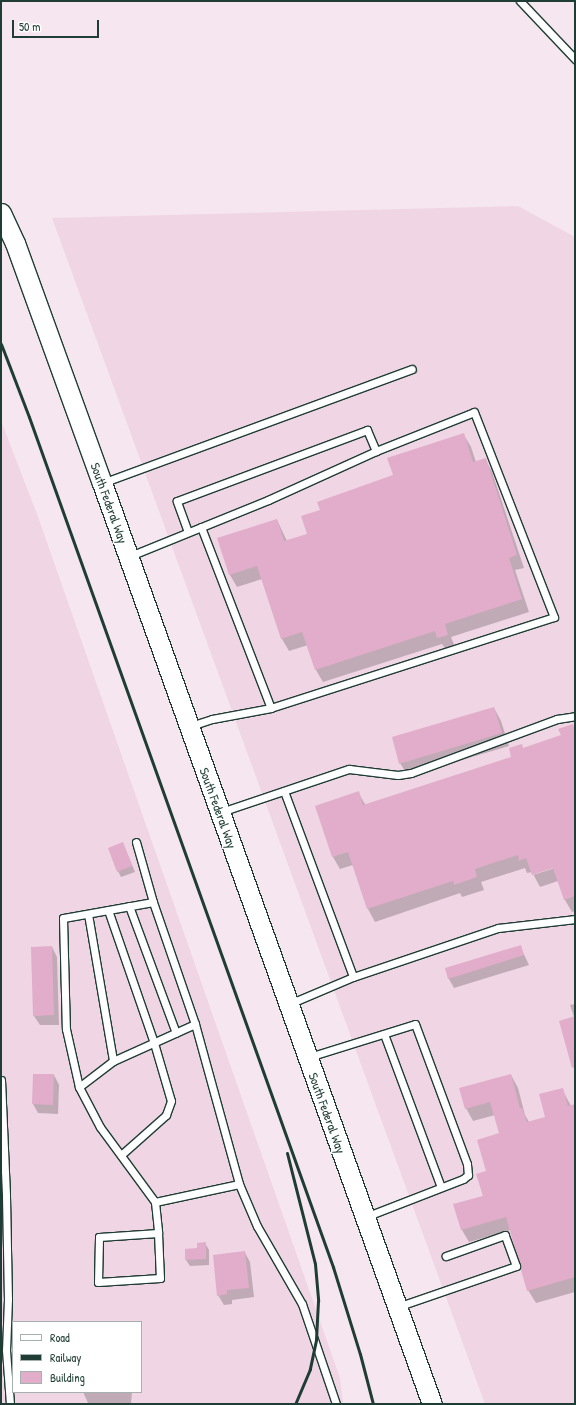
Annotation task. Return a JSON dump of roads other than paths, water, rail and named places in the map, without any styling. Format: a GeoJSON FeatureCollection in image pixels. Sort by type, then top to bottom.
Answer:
{"type":"FeatureCollection","features":[{"type":"Feature","properties":{"kind":"main road","name":"South Federal Way"},"geometry":{"type":"LineString","coordinates":[[1,213],[14,242],[102,483],[364,1218],[432,1404]]}},
{"type":"Feature","properties":{"kind":"lane"},"geometry":{"type":"LineString","coordinates":[[520,1],[575,59]]}},
{"type":"Feature","properties":{"kind":"lane"},"geometry":{"type":"LineString","coordinates":[[102,483],[412,369]]}},
{"type":"Feature","properties":{"kind":"lane"},"geometry":{"type":"LineString","coordinates":[[128,556],[152,548],[268,500],[376,451],[474,412],[554,617],[271,708],[212,719],[189,727]]}},
{"type":"Feature","properties":{"kind":"lane"},"geometry":{"type":"LineString","coordinates":[[188,532],[177,502],[367,430],[376,451]]}},
{"type":"Feature","properties":{"kind":"lane"},"geometry":{"type":"LineString","coordinates":[[201,527],[271,708]]}},
{"type":"Feature","properties":{"kind":"lane"},"geometry":{"type":"LineString","coordinates":[[219,813],[349,769],[391,775],[411,773],[557,719],[575,716]]}},
{"type":"Feature","properties":{"kind":"lane"},"geometry":{"type":"LineString","coordinates":[[284,791],[353,977]]}},
{"type":"Feature","properties":{"kind":"lane"},"geometry":{"type":"LineString","coordinates":[[136,842],[152,902],[196,1024],[239,1184],[257,1226],[302,1304],[336,1404]]}},
{"type":"Feature","properties":{"kind":"lane"},"geometry":{"type":"LineString","coordinates":[[152,902],[63,918],[66,1029],[79,1087],[100,1127],[155,1202],[158,1233],[160,1278],[98,1282],[99,1237],[158,1233]]}},
{"type":"Feature","properties":{"kind":"lane"},"geometry":{"type":"LineString","coordinates":[[129,906],[176,1033]]}},
{"type":"Feature","properties":{"kind":"lane"},"geometry":{"type":"LineString","coordinates":[[108,910],[154,1043],[172,1101],[166,1115],[121,1156]]}},
{"type":"Feature","properties":{"kind":"lane"},"geometry":{"type":"LineString","coordinates":[[88,914],[113,1062]]}},
{"type":"Feature","properties":{"kind":"lane"},"geometry":{"type":"LineString","coordinates":[[288,1004],[353,977],[498,928],[575,919]]}},
{"type":"Feature","properties":{"kind":"lane"},"geometry":{"type":"LineString","coordinates":[[79,1087],[113,1062],[196,1024]]}},
{"type":"Feature","properties":{"kind":"lane"},"geometry":{"type":"LineString","coordinates":[[307,1058],[415,1024],[467,1164],[468,1175],[364,1218]]}},
{"type":"Feature","properties":{"kind":"lane"},"geometry":{"type":"LineString","coordinates":[[384,1034],[441,1187]]}},
{"type":"Feature","properties":{"kind":"lane"},"geometry":{"type":"LineString","coordinates":[[1,1080],[8,1299],[6,1350],[10,1404]]}},
{"type":"Feature","properties":{"kind":"lane"},"geometry":{"type":"LineString","coordinates":[[155,1202],[239,1184]]}},
{"type":"Feature","properties":{"kind":"lane"},"geometry":{"type":"LineString","coordinates":[[396,1307],[516,1266],[505,1235],[446,1256]]}},
{"type":"Feature","properties":{"kind":"railway"},"geometry":{"type":"LineString","coordinates":[[1,344],[29,417],[333,1267],[360,1354],[373,1404]]}},
{"type":"Feature","properties":{"kind":"railway"},"geometry":{"type":"LineString","coordinates":[[287,1153],[315,1264],[318,1301],[316,1340],[310,1369],[295,1404]]}}]}
